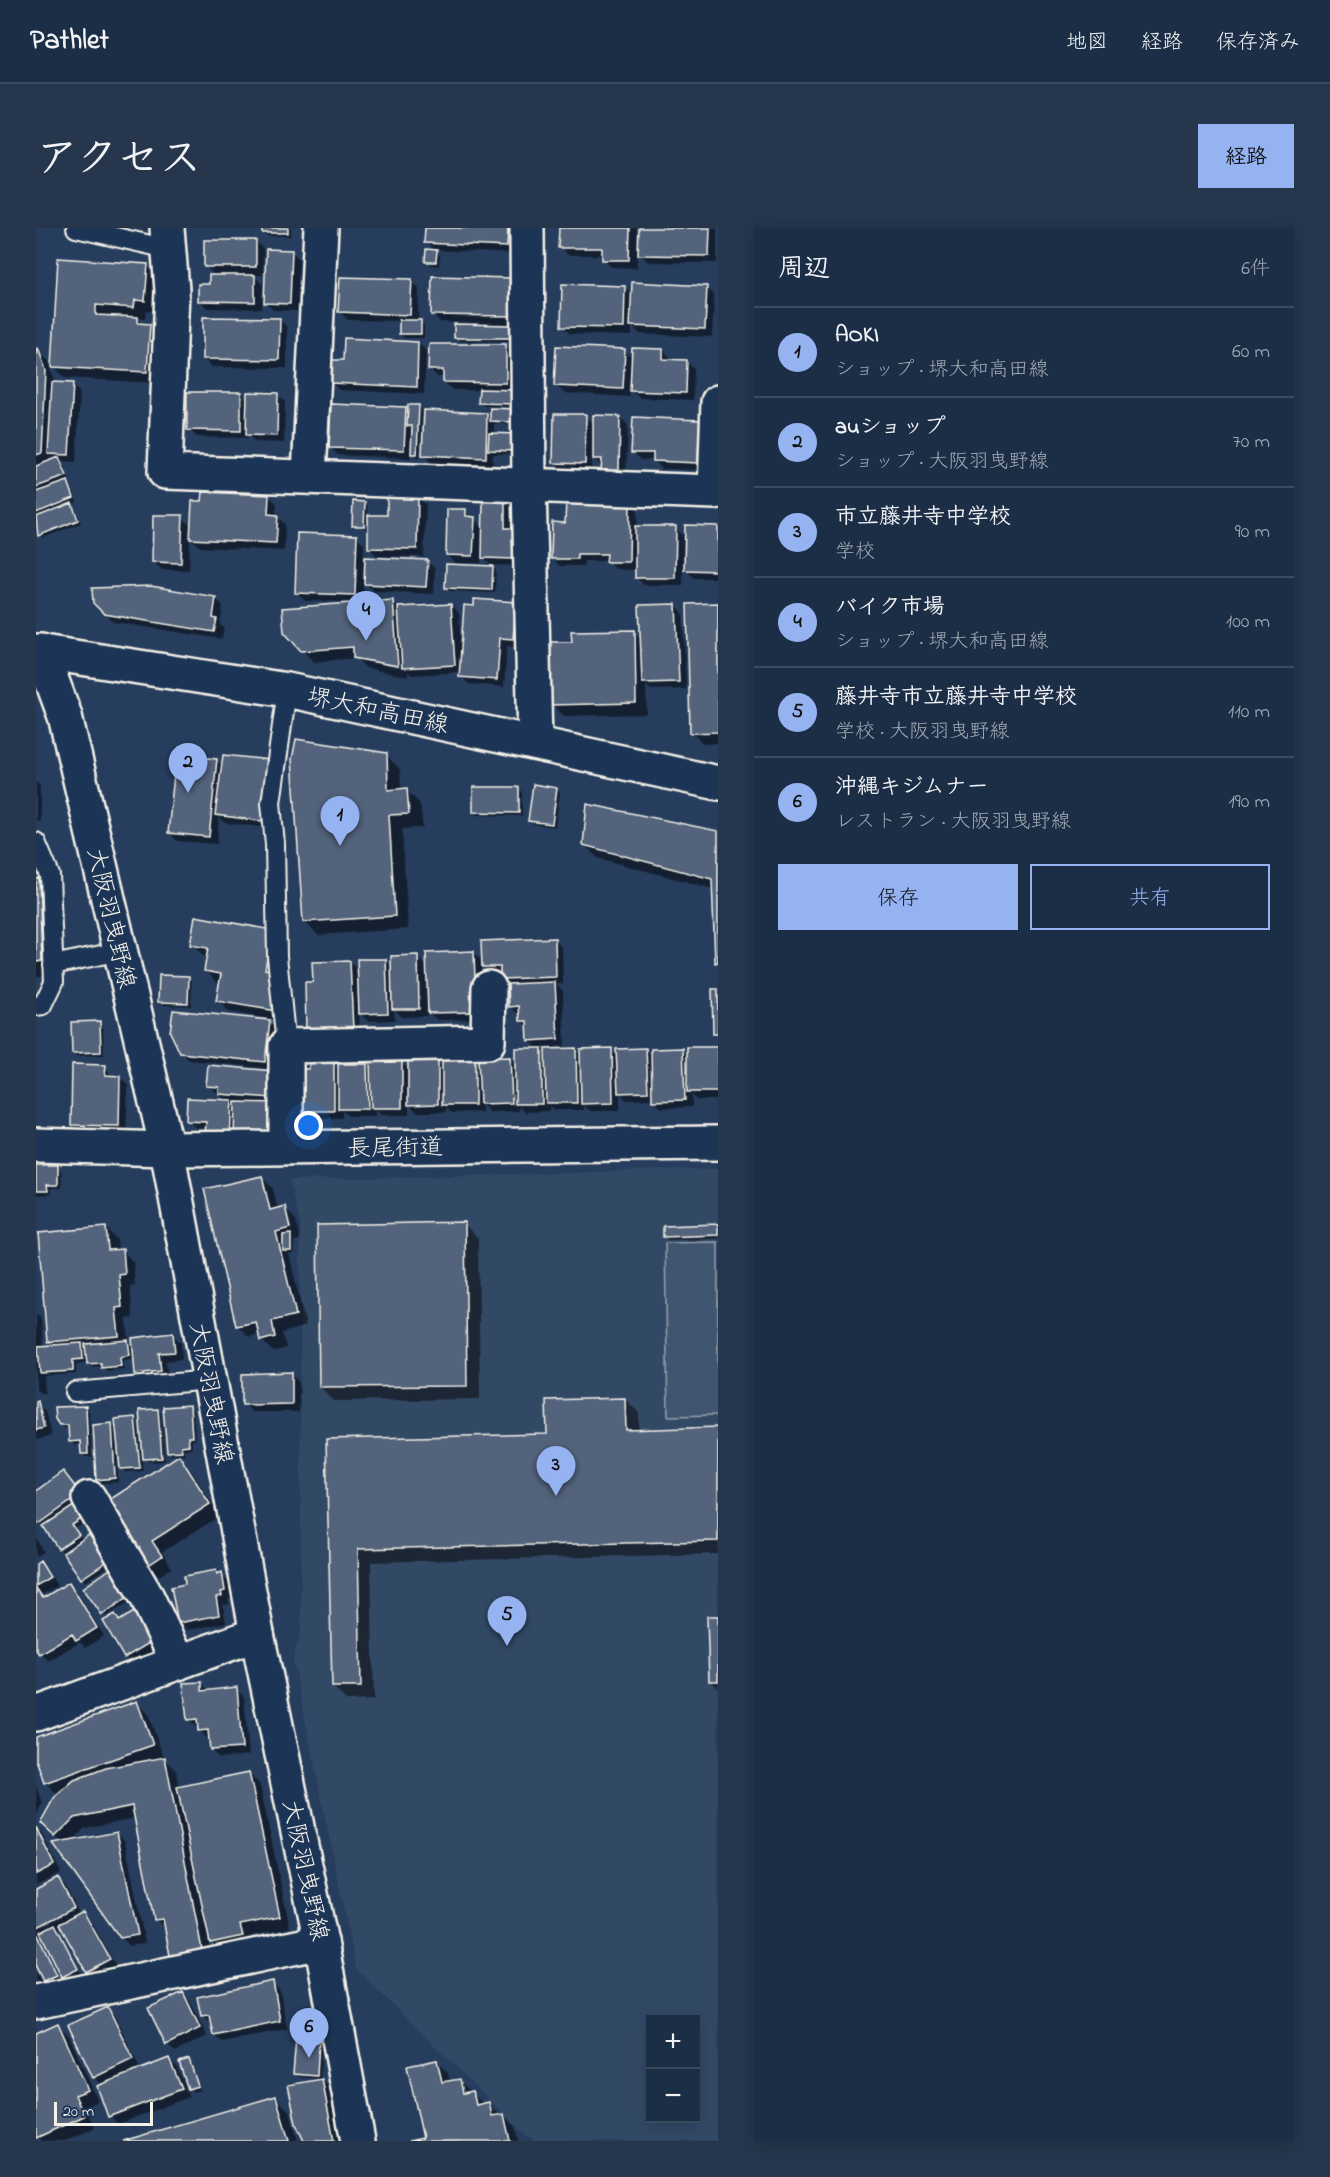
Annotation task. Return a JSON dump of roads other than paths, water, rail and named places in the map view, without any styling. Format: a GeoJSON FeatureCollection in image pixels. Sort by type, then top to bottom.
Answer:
{"type":"FeatureCollection","features":[{"type":"Feature","properties":{"kind":"street"},"geometry":{"type":"LineString","coordinates":[[309,476],[321,228]]}},
{"type":"Feature","properties":{"kind":"street"},"geometry":{"type":"LineString","coordinates":[[527,228],[529,484],[535,743]]}},
{"type":"Feature","properties":{"kind":"street"},"geometry":{"type":"LineString","coordinates":[[168,239],[172,290],[165,472],[715,492],[718,402]]}},
{"type":"Feature","properties":{"kind":"street","name":"堺大和高田線"},"geometry":{"type":"LineString","coordinates":[[38,645],[287,690],[718,783]]}},
{"type":"Feature","properties":{"kind":"street","name":"大阪羽曳野線"},"geometry":{"type":"LineString","coordinates":[[38,645],[65,716],[167,1149],[257,1634],[321,1942],[358,2141]]}},
{"type":"Feature","properties":{"kind":"street"},"geometry":{"type":"LineString","coordinates":[[286,1148],[286,1046],[488,1042],[489,988]]}},
{"type":"Feature","properties":{"kind":"street","name":"長尾街道"},"geometry":{"type":"LineString","coordinates":[[36,1145],[167,1149],[718,1143]]}},
{"type":"Feature","properties":{"kind":"street"},"geometry":{"type":"LineString","coordinates":[[89,1498],[147,1597],[178,1663]]}},
{"type":"Feature","properties":{"kind":"street"},"geometry":{"type":"LineString","coordinates":[[36,1714],[257,1634]]}},
{"type":"Feature","properties":{"kind":"street"},"geometry":{"type":"LineString","coordinates":[[36,2002],[321,1942]]}},
{"type":"Feature","properties":{"kind":"lane"},"geometry":{"type":"LineString","coordinates":[[76,228],[168,239]]}},
{"type":"Feature","properties":{"kind":"lane"},"geometry":{"type":"LineString","coordinates":[[286,1046],[277,956],[275,844],[271,803],[287,690]]}},
{"type":"Feature","properties":{"kind":"lane"},"geometry":{"type":"LineString","coordinates":[[36,842],[50,875],[54,982],[44,1005],[36,1006]]}},
{"type":"Feature","properties":{"kind":"lane"},"geometry":{"type":"LineString","coordinates":[[53,965],[120,951]]}},
{"type":"Feature","properties":{"kind":"lane"},"geometry":{"type":"LineString","coordinates":[[75,1392],[210,1380]]}},
{"type":"Feature","properties":{"kind":"place","name":"バイク市場"},"geometry":{"type":"Point","coordinates":[366,641]}},
{"type":"Feature","properties":{"kind":"place","name":"auショップ"},"geometry":{"type":"Point","coordinates":[188,793]}},
{"type":"Feature","properties":{"kind":"place","name":"AOKI"},"geometry":{"type":"Point","coordinates":[340,846]}},
{"type":"Feature","properties":{"kind":"place","name":"市立藤井寺中学校"},"geometry":{"type":"Point","coordinates":[556,1496]}},
{"type":"Feature","properties":{"kind":"place","name":"藤井寺市立藤井寺中学校"},"geometry":{"type":"Point","coordinates":[507,1646]}},
{"type":"Feature","properties":{"kind":"place","name":"沖縄キジムナー"},"geometry":{"type":"Point","coordinates":[309,2058]}}]}
